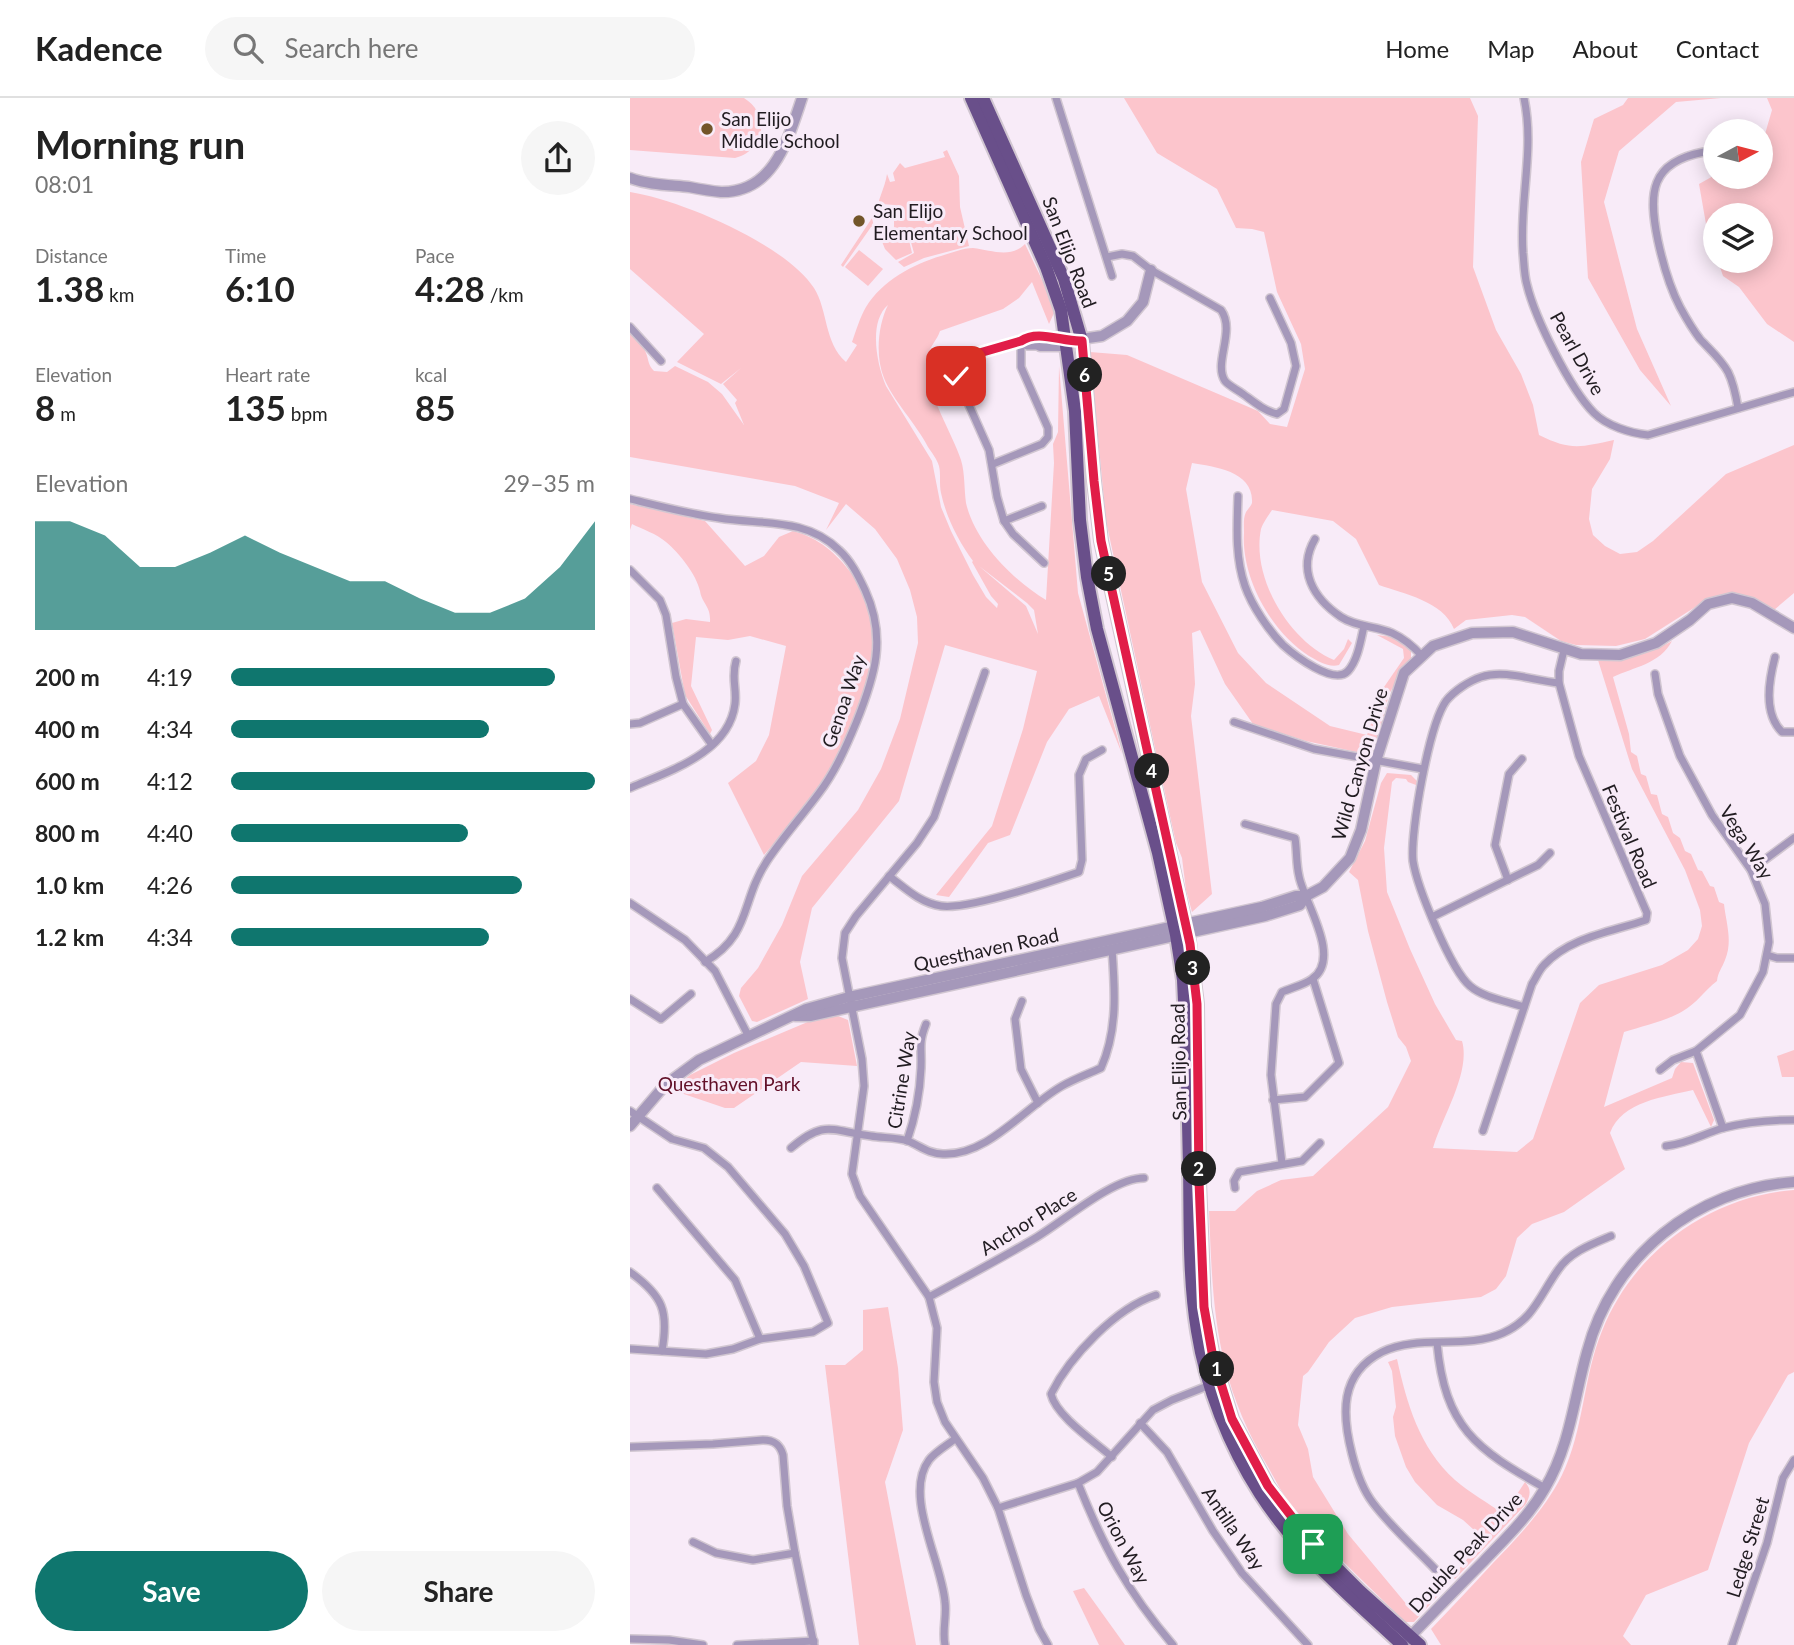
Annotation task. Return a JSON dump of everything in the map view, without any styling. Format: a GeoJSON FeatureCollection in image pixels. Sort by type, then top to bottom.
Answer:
{"type":"FeatureCollection","features":[{"type":"Feature","properties":{"kind":"main road","name":"San Elijo Road"},"geometry":{"type":"LineString","coordinates":[[971,98],[1046,267],[1061,310],[1075,411],[1080,520],[1097,629],[1181,929],[1191,1279],[1197,1332],[1210,1385],[1226,1431],[1243,1464],[1260,1494],[1285,1528],[1311,1558],[1409,1643]]}},
{"type":"Feature","properties":{"kind":"main road","name":"San Elijo Road"},"geometry":{"type":"LineString","coordinates":[[983,98],[1064,279],[1082,341],[1101,541],[1197,1004],[1204,1307],[1213,1358],[1232,1419],[1268,1486],[1313,1544],[1409,1643]]}},
{"type":"Feature","properties":{"kind":"street"},"geometry":{"type":"LineString","coordinates":[[630,178],[723,192],[748,187],[767,173],[779,159],[802,98]]}},
{"type":"Feature","properties":{"kind":"street"},"geometry":{"type":"LineString","coordinates":[[1056,98],[1112,276]]}},
{"type":"Feature","properties":{"kind":"street","name":"Pearl Drive"},"geometry":{"type":"LineString","coordinates":[[1524,98],[1529,140],[1523,249],[1527,285],[1544,328],[1580,396],[1595,415],[1612,425],[1645,434],[1659,433],[1794,392]]}},
{"type":"Feature","properties":{"kind":"street"},"geometry":{"type":"LineString","coordinates":[[1703,152],[1679,158],[1663,173],[1653,198],[1652,213],[1666,274],[1680,307],[1698,337],[1727,371],[1738,408]]}},
{"type":"Feature","properties":{"kind":"street"},"geometry":{"type":"LineString","coordinates":[[1107,257],[1122,254],[1133,256],[1151,270],[1221,310],[1226,317],[1227,327],[1222,371],[1224,380],[1265,411],[1277,414],[1284,409],[1296,366],[1292,343],[1270,298]]}},
{"type":"Feature","properties":{"kind":"street"},"geometry":{"type":"LineString","coordinates":[[1044,563],[1013,534],[1004,521],[989,450],[956,376],[957,366],[962,358],[1021,341],[1027,336],[1040,341],[1058,337],[1067,341],[1082,341],[1102,336],[1127,321],[1143,302],[1151,270]]}},
{"type":"Feature","properties":{"kind":"street"},"geometry":{"type":"LineString","coordinates":[[630,327],[661,361]]}},
{"type":"Feature","properties":{"kind":"street"},"geometry":{"type":"LineString","coordinates":[[993,464],[1042,444],[1048,437],[1048,428],[1021,367],[1021,341]]}},
{"type":"Feature","properties":{"kind":"street"},"geometry":{"type":"LineString","coordinates":[[1238,496],[1238,558],[1246,589],[1282,644],[1299,658],[1328,674],[1340,676],[1349,671],[1359,649],[1364,626]]}},
{"type":"Feature","properties":{"kind":"street","name":"Genoa Way"},"geometry":{"type":"LineString","coordinates":[[630,499],[722,519],[796,526],[818,534],[848,560],[864,587],[877,621],[877,660],[842,755],[820,792],[758,876],[742,923],[732,942],[705,962]]}},
{"type":"Feature","properties":{"kind":"street"},"geometry":{"type":"LineString","coordinates":[[1004,521],[1042,506]]}},
{"type":"Feature","properties":{"kind":"street"},"geometry":{"type":"LineString","coordinates":[[1315,539],[1307,552],[1306,569],[1311,584],[1328,606],[1343,618],[1391,633],[1409,643],[1422,656]]}},
{"type":"Feature","properties":{"kind":"street"},"geometry":{"type":"LineString","coordinates":[[630,570],[660,600],[666,615],[683,704],[712,745]]}},
{"type":"Feature","properties":{"kind":"street","name":"Wild Canyon Drive"},"geometry":{"type":"LineString","coordinates":[[1181,929],[1286,910],[1300,905],[1306,896],[1322,887],[1350,858],[1361,830],[1376,761],[1404,673],[1433,646],[1472,633],[1513,632],[1581,654],[1620,655],[1656,643],[1708,604],[1732,598],[1752,603],[1792,623]]}},
{"type":"Feature","properties":{"kind":"street","name":"Festival Road"},"geometry":{"type":"LineString","coordinates":[[1524,1007],[1532,984],[1544,965],[1568,947],[1602,932],[1646,920],[1647,914],[1579,756],[1559,683],[1564,650]]}},
{"type":"Feature","properties":{"kind":"street"},"geometry":{"type":"LineString","coordinates":[[1775,657],[1768,685],[1772,712],[1782,732],[1794,732]]}},
{"type":"Feature","properties":{"kind":"street"},"geometry":{"type":"LineString","coordinates":[[630,788],[686,763],[726,732],[735,704],[732,674],[736,661]]}},
{"type":"Feature","properties":{"kind":"street"},"geometry":{"type":"LineString","coordinates":[[985,672],[934,817],[845,933],[842,958],[862,1059],[864,1086],[852,1174],[860,1196],[929,1297],[937,1328],[934,1382],[937,1402],[955,1439],[983,1478],[998,1508],[1026,1595],[1048,1645]]}},
{"type":"Feature","properties":{"kind":"street"},"geometry":{"type":"LineString","coordinates":[[1483,1131],[1524,1007],[1486,995],[1470,986],[1457,970],[1432,917],[1413,860],[1423,769],[1438,717],[1447,700],[1464,685],[1480,677],[1497,674],[1559,683]]}},
{"type":"Feature","properties":{"kind":"street","name":"Vega Way"},"geometry":{"type":"LineString","coordinates":[[1655,674],[1658,694],[1680,756],[1712,815],[1751,870],[1765,904],[1769,942],[1763,972],[1740,1015],[1696,1051],[1673,1060],[1660,1070]]}},
{"type":"Feature","properties":{"kind":"street"},"geometry":{"type":"LineString","coordinates":[[630,724],[639,723],[683,704]]}},
{"type":"Feature","properties":{"kind":"street"},"geometry":{"type":"LineString","coordinates":[[1234,722],[1314,749],[1423,769]]}},
{"type":"Feature","properties":{"kind":"street"},"geometry":{"type":"LineString","coordinates":[[889,876],[913,895],[939,906],[961,907],[1079,872],[1082,860],[1079,775],[1086,759],[1101,750]]}},
{"type":"Feature","properties":{"kind":"street"},"geometry":{"type":"LineString","coordinates":[[1508,880],[1495,845],[1509,774],[1522,759]]}},
{"type":"Feature","properties":{"kind":"street"},"geometry":{"type":"LineString","coordinates":[[1245,824],[1295,838],[1298,876],[1319,926],[1323,960],[1312,979],[1282,992],[1276,1004],[1271,1075],[1282,1163]]}},
{"type":"Feature","properties":{"kind":"street"},"geometry":{"type":"LineString","coordinates":[[1751,870],[1794,838]]}},
{"type":"Feature","properties":{"kind":"street"},"geometry":{"type":"LineString","coordinates":[[1432,917],[1538,865],[1550,853]]}},
{"type":"Feature","properties":{"kind":"street"},"geometry":{"type":"LineString","coordinates":[[630,904],[685,940],[715,971],[749,1037]]}},
{"type":"Feature","properties":{"kind":"street","name":"Questhaven Road"},"geometry":{"type":"LineString","coordinates":[[632,1118],[665,1085],[699,1060],[806,1009],[1112,949],[1181,929]]}},
{"type":"Feature","properties":{"kind":"street","name":"Questhaven Road"},"geometry":{"type":"LineString","coordinates":[[850,1001],[1181,929]]}},
{"type":"Feature","properties":{"kind":"street"},"geometry":{"type":"LineString","coordinates":[[791,1148],[808,1133],[823,1129],[841,1129],[907,1141],[922,1149],[941,1154],[958,1153],[977,1147],[1061,1086],[1101,1068],[1106,1057],[1115,1009],[1112,949]]}},
{"type":"Feature","properties":{"kind":"street"},"geometry":{"type":"LineString","coordinates":[[1767,955],[1794,958]]}},
{"type":"Feature","properties":{"kind":"street"},"geometry":{"type":"LineString","coordinates":[[1273,1100],[1305,1097],[1339,1063],[1312,979]]}},
{"type":"Feature","properties":{"kind":"street"},"geometry":{"type":"LineString","coordinates":[[630,999],[661,1019],[691,994]]}},
{"type":"Feature","properties":{"kind":"street"},"geometry":{"type":"LineString","coordinates":[[1022,1001],[1015,1018],[1021,1069],[1038,1103]]}},
{"type":"Feature","properties":{"kind":"street","name":"Citrine Way"},"geometry":{"type":"LineString","coordinates":[[907,1141],[918,1096],[921,1066],[919,1042],[926,1024]]}},
{"type":"Feature","properties":{"kind":"street"},"geometry":{"type":"LineString","coordinates":[[1696,1051],[1723,1128]]}},
{"type":"Feature","properties":{"kind":"street"},"geometry":{"type":"LineString","coordinates":[[630,1349],[706,1354],[733,1349],[760,1339],[813,1332],[828,1323],[804,1266],[785,1234],[728,1167],[704,1148],[672,1139],[632,1118]]}},
{"type":"Feature","properties":{"kind":"street"},"geometry":{"type":"LineString","coordinates":[[1666,1146],[1681,1145],[1723,1128],[1794,1119]]}},
{"type":"Feature","properties":{"kind":"street"},"geometry":{"type":"LineString","coordinates":[[1234,1188],[1239,1172],[1302,1161],[1320,1143]]}},
{"type":"Feature","properties":{"kind":"street","name":"Anchor Place"},"geometry":{"type":"LineString","coordinates":[[929,1297],[1040,1235],[1131,1178],[1144,1178]]}},
{"type":"Feature","properties":{"kind":"street","name":"Double Peak Drive"},"geometry":{"type":"LineString","coordinates":[[1409,1643],[1515,1528],[1545,1488],[1565,1444],[1591,1337],[1608,1299],[1630,1266],[1663,1233],[1705,1206],[1759,1186],[1794,1182]]}},
{"type":"Feature","properties":{"kind":"street"},"geometry":{"type":"LineString","coordinates":[[657,1188],[735,1279],[760,1339]]}},
{"type":"Feature","properties":{"kind":"street"},"geometry":{"type":"LineString","coordinates":[[1435,1569],[1372,1502],[1356,1468],[1346,1429],[1344,1404],[1352,1381],[1366,1364],[1382,1352],[1412,1345],[1482,1340],[1504,1333],[1526,1319],[1542,1299],[1559,1268],[1586,1246],[1611,1236]]}},
{"type":"Feature","properties":{"kind":"street"},"geometry":{"type":"LineString","coordinates":[[630,1272],[650,1286],[664,1309],[662,1351]]}},
{"type":"Feature","properties":{"kind":"street"},"geometry":{"type":"LineString","coordinates":[[1112,1457],[1072,1422],[1053,1402],[1051,1394],[1079,1353],[1138,1301],[1156,1295]]}},
{"type":"Feature","properties":{"kind":"street"},"geometry":{"type":"LineString","coordinates":[[1437,1343],[1440,1375],[1452,1410],[1463,1429],[1485,1451],[1545,1488]]}},
{"type":"Feature","properties":{"kind":"street"},"geometry":{"type":"LineString","coordinates":[[998,1508],[1078,1483],[1097,1472],[1153,1410],[1210,1385]]}},
{"type":"Feature","properties":{"kind":"street","name":"Antilla Way"},"geometry":{"type":"LineString","coordinates":[[1140,1423],[1167,1452],[1213,1531],[1242,1573],[1308,1645]]}},
{"type":"Feature","properties":{"kind":"street"},"geometry":{"type":"LineString","coordinates":[[945,1645],[943,1633],[946,1602],[926,1532],[919,1489],[929,1460],[955,1439]]}},
{"type":"Feature","properties":{"kind":"street"},"geometry":{"type":"LineString","coordinates":[[630,1447],[763,1440],[775,1442],[780,1447],[794,1553],[814,1643],[737,1645]]}},
{"type":"Feature","properties":{"kind":"street","name":"Ledge Street"},"geometry":{"type":"LineString","coordinates":[[1731,1645],[1766,1543],[1783,1478],[1794,1460]]}},
{"type":"Feature","properties":{"kind":"street","name":"Orion Way"},"geometry":{"type":"LineString","coordinates":[[1078,1483],[1099,1536],[1122,1579],[1173,1645]]}},
{"type":"Feature","properties":{"kind":"street"},"geometry":{"type":"LineString","coordinates":[[693,1542],[716,1553],[753,1560],[794,1553]]}},
{"type":"Feature","properties":{"kind":"street"},"geometry":{"type":"LineString","coordinates":[[630,1639],[669,1640],[703,1645]]}},
{"type":"Feature","properties":{"kind":"green space","name":"San Elijo Middle School"},"geometry":{"type":"Polygon","coordinates":[[[630,98],[744,98],[758,113],[761,131],[753,148],[735,158],[630,150],[630,98]]]}},
{"type":"Feature","properties":{"kind":"green space"},"geometry":{"type":"Polygon","coordinates":[[[1124,98],[1470,98],[1478,116],[1473,267],[1496,330],[1521,374],[1533,405],[1539,435],[1560,444],[1576,446],[1614,440],[1610,459],[1592,489],[1589,519],[1593,535],[1620,554],[1637,552],[1653,541],[1726,474],[1794,445],[1794,593],[1774,610],[1752,598],[1730,595],[1708,599],[1645,639],[1616,646],[1576,645],[1561,641],[1525,617],[1512,615],[1466,620],[1454,629],[1449,619],[1432,605],[1379,585],[1356,539],[1333,521],[1272,510],[1261,529],[1259,548],[1262,568],[1277,606],[1303,639],[1334,660],[1344,649],[1348,639],[1352,643],[1339,665],[1327,665],[1295,646],[1271,619],[1253,586],[1244,550],[1244,517],[1252,503],[1247,484],[1240,477],[1222,469],[1192,463],[1186,489],[1202,582],[1238,653],[1266,683],[1330,726],[1367,735],[1384,687],[1404,658],[1403,649],[1377,635],[1393,637],[1411,651],[1411,658],[1389,694],[1376,748],[1366,754],[1306,741],[1253,724],[1225,684],[1200,630],[1192,633],[1195,684],[1191,716],[1212,894],[1192,912],[1106,521],[1090,352],[1127,355],[1258,411],[1270,424],[1287,427],[1305,369],[1301,344],[1277,292],[1264,232],[1236,228],[1217,189],[1157,153],[1124,98]]]}},
{"type":"Feature","properties":{"kind":"green space"},"geometry":{"type":"Polygon","coordinates":[[[1628,98],[1721,98],[1676,102],[1619,151],[1604,202],[1637,329],[1671,406],[1640,370],[1588,278],[1581,162],[1594,119],[1623,105],[1628,98]]]}},
{"type":"Feature","properties":{"kind":"green space"},"geometry":{"type":"Polygon","coordinates":[[[1767,98],[1794,98],[1794,342],[1767,324],[1739,287],[1722,273],[1773,273],[1773,203],[1703,203],[1703,207],[1699,184],[1703,182],[1703,189],[1773,189],[1773,119],[1769,119],[1772,110],[1767,98]]]}},
{"type":"Feature","properties":{"kind":"green space"},"geometry":{"type":"Polygon","coordinates":[[[947,150],[959,176],[960,207],[969,246],[924,258],[904,267],[898,262],[914,253],[909,235],[899,236],[894,232],[894,205],[882,204],[876,219],[887,174],[890,182],[895,181],[893,173],[900,163],[905,168],[945,157],[943,152],[947,150]]]}},
{"type":"Feature","properties":{"kind":"green space"},"geometry":{"type":"Polygon","coordinates":[[[630,192],[703,214],[756,240],[780,256],[814,288],[834,346],[846,362],[857,345],[852,342],[864,311],[881,289],[909,269],[930,259],[961,250],[973,248],[1007,252],[1019,249],[1025,244],[1054,313],[1049,324],[1032,282],[1019,298],[1003,309],[940,331],[928,354],[929,379],[961,460],[966,503],[978,532],[1008,570],[1046,600],[1053,444],[1058,432],[1059,366],[1078,593],[1122,754],[1099,696],[1069,709],[1047,742],[1010,835],[988,843],[949,897],[936,895],[992,826],[1023,729],[1037,671],[945,645],[899,801],[812,908],[800,962],[808,999],[757,1022],[752,1021],[739,996],[741,988],[758,968],[782,925],[802,876],[858,810],[881,769],[900,719],[918,643],[917,617],[910,590],[897,559],[875,529],[846,504],[826,530],[839,503],[795,486],[630,457],[630,333],[643,347],[654,371],[667,372],[675,366],[708,382],[722,394],[744,425],[735,403],[737,400],[723,384],[741,368],[721,384],[677,362],[704,334],[630,269],[630,192]],[[888,305],[882,312],[876,333],[877,356],[886,386],[932,461],[941,507],[951,531],[986,597],[997,608],[998,604],[991,596],[950,520],[941,493],[937,461],[884,378],[879,360],[879,341],[888,305]],[[979,566],[1026,606],[1038,634],[1034,610],[979,566]]]}},
{"type":"Feature","properties":{"kind":"green space"},"geometry":{"type":"Polygon","coordinates":[[[872,218],[874,227],[871,227],[843,267],[841,265],[872,218]]]}},
{"type":"Feature","properties":{"kind":"green space"},"geometry":{"type":"Polygon","coordinates":[[[888,232],[899,238],[908,236],[912,253],[896,260],[885,249],[879,234],[888,232]]]}},
{"type":"Feature","properties":{"kind":"green space"},"geometry":{"type":"Polygon","coordinates":[[[859,250],[883,269],[868,286],[845,267],[859,250]]]}},
{"type":"Feature","properties":{"kind":"green space"},"geometry":{"type":"Polygon","coordinates":[[[630,504],[705,521],[745,566],[764,556],[779,537],[793,531],[802,534],[819,542],[840,559],[865,598],[872,624],[872,652],[860,709],[849,736],[822,784],[764,855],[728,783],[756,761],[769,735],[786,646],[750,636],[728,640],[696,637],[691,686],[712,730],[710,734],[685,695],[672,623],[686,619],[710,622],[709,612],[695,578],[677,552],[662,539],[632,524],[630,530],[630,504]]]}},
{"type":"Feature","properties":{"kind":"green space"},"geometry":{"type":"Polygon","coordinates":[[[1672,641],[1654,660],[1613,677],[1629,734],[1631,752],[1637,756],[1641,774],[1646,776],[1651,794],[1657,795],[1662,814],[1668,817],[1673,833],[1680,838],[1685,851],[1691,854],[1698,870],[1702,871],[1710,886],[1714,887],[1719,902],[1724,904],[1728,932],[1727,953],[1717,981],[1683,1011],[1624,1032],[1604,1107],[1672,1078],[1681,1062],[1693,1063],[1714,1120],[1711,1127],[1693,1090],[1657,1098],[1634,1107],[1616,1122],[1610,1133],[1625,1169],[1564,1212],[1532,1224],[1517,1238],[1506,1276],[1496,1289],[1481,1297],[1392,1307],[1355,1318],[1329,1342],[1303,1376],[1298,1425],[1308,1449],[1313,1477],[1348,1534],[1408,1606],[1418,1608],[1444,1589],[1414,1622],[1405,1622],[1303,1519],[1278,1485],[1250,1435],[1237,1404],[1220,1343],[1212,1281],[1209,1211],[1235,1211],[1257,1191],[1281,1180],[1313,1176],[1388,1107],[1411,1061],[1406,1047],[1398,1037],[1387,1002],[1358,880],[1349,872],[1365,841],[1381,783],[1387,773],[1411,775],[1417,781],[1416,785],[1406,779],[1396,778],[1392,782],[1384,848],[1387,892],[1435,1004],[1456,1040],[1462,1041],[1464,1053],[1459,1080],[1433,1148],[1517,1152],[1533,1139],[1580,1003],[1599,985],[1662,965],[1688,950],[1698,939],[1702,926],[1700,910],[1685,870],[1632,769],[1598,660],[1636,655],[1672,641]]]}},
{"type":"Feature","properties":{"kind":"green space","name":"Questhaven Park"},"geometry":{"type":"Polygon","coordinates":[[[838,1016],[848,1020],[857,1066],[801,1062],[734,1108],[725,1108],[672,1090],[690,1075],[734,1053],[810,1021],[838,1016]]]}},
{"type":"Feature","properties":{"kind":"green space"},"geometry":{"type":"Polygon","coordinates":[[[1794,1050],[1794,1077],[1782,1077],[1777,1056],[1794,1050]]]}},
{"type":"Feature","properties":{"kind":"green space"},"geometry":{"type":"Polygon","coordinates":[[[1794,1190],[1794,1372],[1788,1375],[1749,1443],[1708,1570],[1646,1595],[1623,1636],[1631,1645],[1441,1645],[1431,1629],[1531,1522],[1562,1475],[1575,1440],[1602,1331],[1633,1276],[1654,1253],[1678,1233],[1705,1216],[1733,1203],[1794,1190]]]}},
{"type":"Feature","properties":{"kind":"green space"},"geometry":{"type":"Polygon","coordinates":[[[888,1307],[898,1368],[903,1430],[885,1482],[916,1645],[859,1645],[825,1365],[845,1365],[863,1350],[863,1310],[888,1307]]]}},
{"type":"Feature","properties":{"kind":"green space"},"geometry":{"type":"Polygon","coordinates":[[[1397,1359],[1410,1408],[1423,1439],[1432,1454],[1455,1480],[1504,1514],[1525,1482],[1529,1490],[1526,1504],[1455,1579],[1452,1577],[1484,1539],[1463,1520],[1437,1505],[1415,1482],[1406,1467],[1395,1436],[1393,1417],[1396,1407],[1392,1371],[1388,1362],[1397,1359]]]}},
{"type":"Feature","properties":{"kind":"green space"},"geometry":{"type":"Polygon","coordinates":[[[1084,1588],[1125,1645],[1099,1645],[1073,1591],[1084,1588]]]}},
{"type":"Feature","properties":{"kind":"place","name":"San Elijo Middle School"},"geometry":{"type":"Point","coordinates":[707,129]}},
{"type":"Feature","properties":{"kind":"place","name":"San Elijo Elementary School"},"geometry":{"type":"Point","coordinates":[859,221]}},
{"type":"Feature","properties":{"kind":"route"},"geometry":{"type":"LineString","coordinates":[[956,376],[957,366],[962,358],[1021,341],[1027,336],[1082,341],[1101,541],[1190,944],[1197,1004],[1204,1307],[1213,1358],[1232,1419],[1268,1486],[1313,1544]]}}]}
